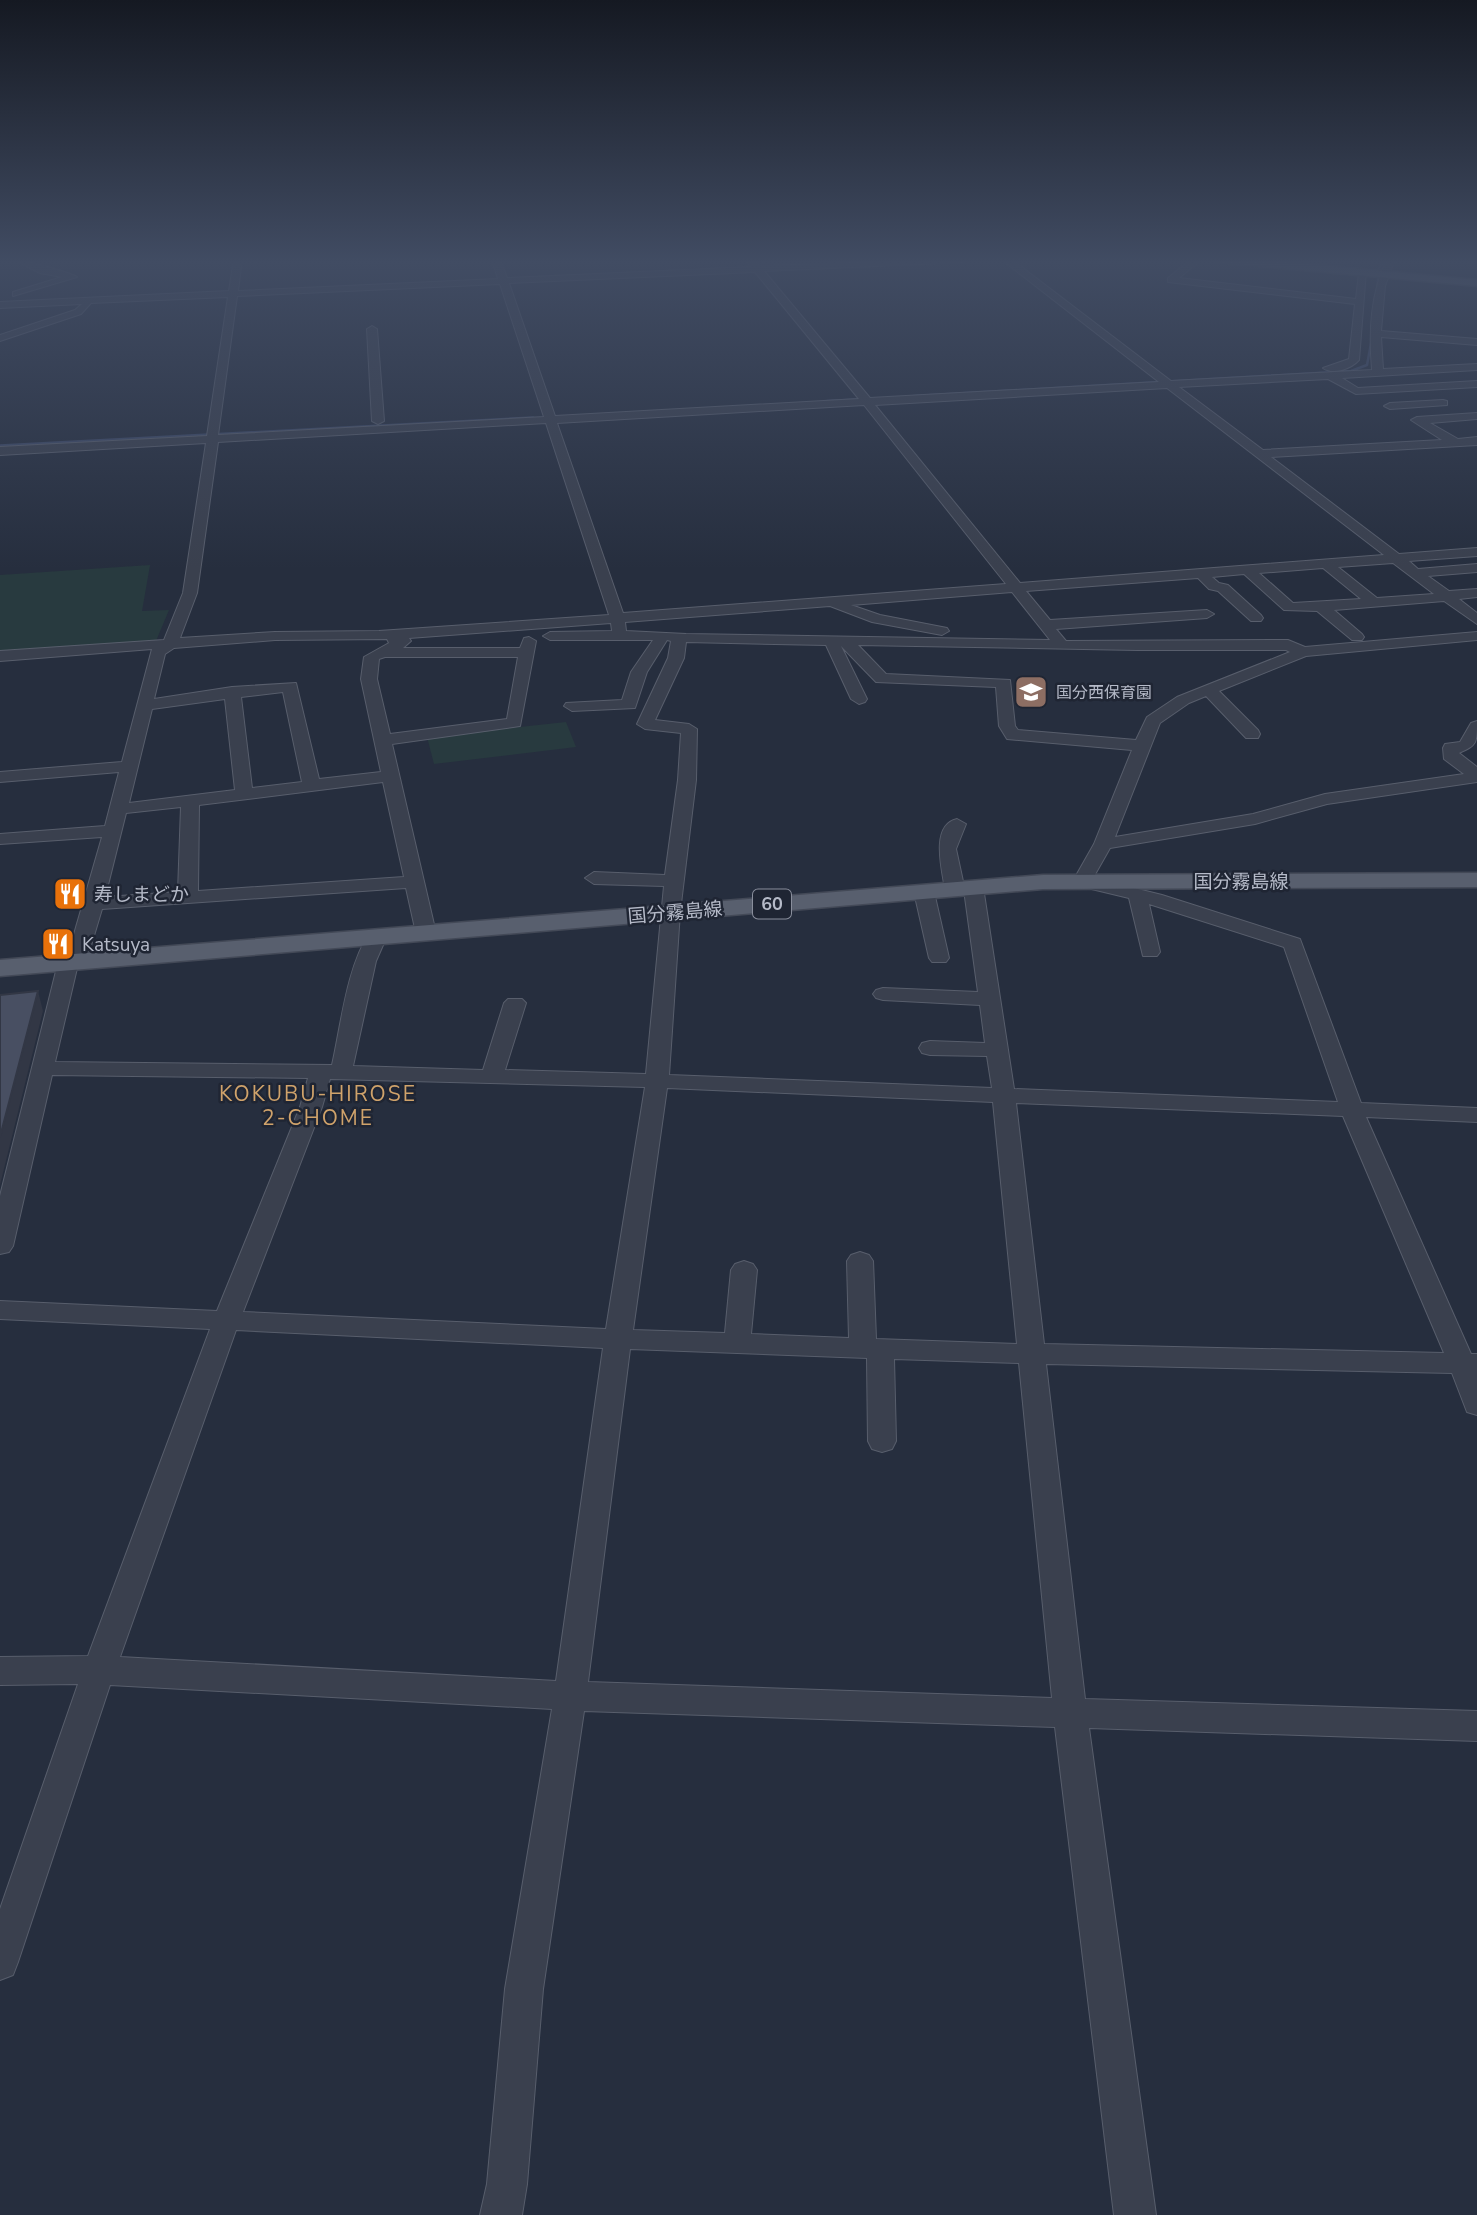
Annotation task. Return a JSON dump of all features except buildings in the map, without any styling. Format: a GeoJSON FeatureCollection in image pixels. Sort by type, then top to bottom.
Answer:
{"type":"FeatureCollection","features":[{"type":"Feature","properties":{"kind":"main road","name":"国分霧島線"},"geometry":{"type":"LineString","coordinates":[[0,968],[964,888],[1082,881],[1477,880]]}},
{"type":"Feature","properties":{"kind":"street"},"geometry":{"type":"LineString","coordinates":[[0,1247],[45,1069],[68,963],[80,949],[94,904],[145,705],[164,648],[190,593],[223,362]]}},
{"type":"Feature","properties":{"kind":"street"},"geometry":{"type":"LineString","coordinates":[[374,362],[378,421]]}},
{"type":"Feature","properties":{"kind":"street"},"geometry":{"type":"LineString","coordinates":[[530,362],[617,617],[620,636]]}},
{"type":"Feature","properties":{"kind":"street"},"geometry":{"type":"LineString","coordinates":[[835,362],[1060,643]]}},
{"type":"Feature","properties":{"kind":"street"},"geometry":{"type":"LineString","coordinates":[[1140,362],[1477,620]]}},
{"type":"Feature","properties":{"kind":"street"},"geometry":{"type":"LineString","coordinates":[[1164,381],[1348,365],[1351,362]]}},
{"type":"Feature","properties":{"kind":"street"},"geometry":{"type":"LineString","coordinates":[[1377,362],[1378,373]]}},
{"type":"Feature","properties":{"kind":"street"},"geometry":{"type":"LineString","coordinates":[[0,442],[212,434],[1164,381],[1331,376],[1477,367]]}},
{"type":"Feature","properties":{"kind":"street"},"geometry":{"type":"LineString","coordinates":[[1331,376],[1356,391],[1477,384]]}},
{"type":"Feature","properties":{"kind":"street"},"geometry":{"type":"LineString","coordinates":[[1390,406],[1451,403]]}},
{"type":"Feature","properties":{"kind":"street"},"geometry":{"type":"LineString","coordinates":[[0,451],[378,421],[548,416]]}},
{"type":"Feature","properties":{"kind":"street"},"geometry":{"type":"LineString","coordinates":[[1455,442],[1418,420],[1477,416]]}},
{"type":"Feature","properties":{"kind":"street"},"geometry":{"type":"LineString","coordinates":[[1262,454],[1477,441]]}},
{"type":"Feature","properties":{"kind":"street"},"geometry":{"type":"LineString","coordinates":[[379,642],[478,629],[617,617],[1477,552]]}},
{"type":"Feature","properties":{"kind":"street"},"geometry":{"type":"LineString","coordinates":[[1325,563],[1374,603]]}},
{"type":"Feature","properties":{"kind":"street"},"geometry":{"type":"LineString","coordinates":[[1415,573],[1477,568]]}},
{"type":"Feature","properties":{"kind":"street"},"geometry":{"type":"LineString","coordinates":[[1246,569],[1289,607],[1321,607],[1477,593]]}},
{"type":"Feature","properties":{"kind":"street"},"geometry":{"type":"LineString","coordinates":[[1200,572],[1214,586],[1223,588],[1256,618]]}},
{"type":"Feature","properties":{"kind":"street"},"geometry":{"type":"LineString","coordinates":[[831,601],[877,619],[1024,643]]}},
{"type":"Feature","properties":{"kind":"street"},"geometry":{"type":"LineString","coordinates":[[1321,607],[1357,637]]}},
{"type":"Feature","properties":{"kind":"street"},"geometry":{"type":"LineString","coordinates":[[1047,625],[1207,614]]}},
{"type":"Feature","properties":{"kind":"street"},"geometry":{"type":"LineString","coordinates":[[478,629],[496,639],[529,647]]}},
{"type":"Feature","properties":{"kind":"street"},"geometry":{"type":"LineString","coordinates":[[379,642],[620,636],[1060,643],[1142,648],[1296,648],[1476,634]]}},
{"type":"Feature","properties":{"kind":"street"},"geometry":{"type":"LineString","coordinates":[[1476,634],[1357,637],[1296,648],[1183,701],[1153,720],[1103,844],[1082,881],[1138,895],[1293,943],[1352,1111],[1470,1364],[1477,1405]]}},
{"type":"Feature","properties":{"kind":"street"},"geometry":{"type":"LineString","coordinates":[[0,656],[278,641],[529,647],[667,638]]}},
{"type":"Feature","properties":{"kind":"street"},"geometry":{"type":"LineString","coordinates":[[572,706],[629,705],[639,672],[667,638]]}},
{"type":"Feature","properties":{"kind":"street"},"geometry":{"type":"LineString","coordinates":[[501,2215],[507,2184],[524,1989],[570,1696],[657,1081],[670,912],[687,780],[689,729],[645,724],[676,659],[667,638]]}},
{"type":"Feature","properties":{"kind":"street"},"geometry":{"type":"LineString","coordinates":[[837,640],[859,699]]}},
{"type":"Feature","properties":{"kind":"street"},"geometry":{"type":"LineString","coordinates":[[837,640],[882,679],[1004,683],[1007,726],[1013,735],[1144,746]]}},
{"type":"Feature","properties":{"kind":"street"},"geometry":{"type":"LineString","coordinates":[[379,642],[372,657],[369,679],[426,933]]}},
{"type":"Feature","properties":{"kind":"street"},"geometry":{"type":"LineString","coordinates":[[383,740],[514,723],[529,647]]}},
{"type":"Feature","properties":{"kind":"street"},"geometry":{"type":"LineString","coordinates":[[0,664],[164,648]]}},
{"type":"Feature","properties":{"kind":"street"},"geometry":{"type":"LineString","coordinates":[[145,705],[289,686],[312,786]]}},
{"type":"Feature","properties":{"kind":"street"},"geometry":{"type":"LineString","coordinates":[[1209,690],[1252,734]]}},
{"type":"Feature","properties":{"kind":"street"},"geometry":{"type":"LineString","coordinates":[[232,692],[244,794]]}},
{"type":"Feature","properties":{"kind":"street"},"geometry":{"type":"LineString","coordinates":[[1477,726],[1466,746],[1451,748],[1450,755],[1477,776]]}},
{"type":"Feature","properties":{"kind":"street"},"geometry":{"type":"LineString","coordinates":[[0,777],[130,766]]}},
{"type":"Feature","properties":{"kind":"street"},"geometry":{"type":"LineString","coordinates":[[119,810],[391,776]]}},
{"type":"Feature","properties":{"kind":"street"},"geometry":{"type":"LineString","coordinates":[[1103,844],[1255,819],[1325,799],[1477,776]]}},
{"type":"Feature","properties":{"kind":"street"},"geometry":{"type":"LineString","coordinates":[[188,895],[191,801]]}},
{"type":"Feature","properties":{"kind":"street"},"geometry":{"type":"LineString","coordinates":[[957,824],[947,849],[964,888],[990,999],[1004,1096],[1070,1712],[1135,2215]]}},
{"type":"Feature","properties":{"kind":"street"},"geometry":{"type":"LineString","coordinates":[[0,839],[114,831]]}},
{"type":"Feature","properties":{"kind":"street"},"geometry":{"type":"LineString","coordinates":[[594,878],[674,881]]}},
{"type":"Feature","properties":{"kind":"street"},"geometry":{"type":"LineString","coordinates":[[94,904],[188,895],[414,882]]}},
{"type":"Feature","properties":{"kind":"street"},"geometry":{"type":"LineString","coordinates":[[925,892],[939,958]]}},
{"type":"Feature","properties":{"kind":"street"},"geometry":{"type":"LineString","coordinates":[[1138,895],[1150,952]]}},
{"type":"Feature","properties":{"kind":"street"},"geometry":{"type":"LineString","coordinates":[[45,1069],[341,1072],[366,961],[377,936]]}},
{"type":"Feature","properties":{"kind":"street"},"geometry":{"type":"LineString","coordinates":[[883,994],[990,999]]}},
{"type":"Feature","properties":{"kind":"street"},"geometry":{"type":"LineString","coordinates":[[492,1077],[514,1003]]}},
{"type":"Feature","properties":{"kind":"street"},"geometry":{"type":"LineString","coordinates":[[930,1048],[997,1050]]}},
{"type":"Feature","properties":{"kind":"street"},"geometry":{"type":"LineString","coordinates":[[321,1072],[657,1081],[1477,1115]]}},
{"type":"Feature","properties":{"kind":"street"},"geometry":{"type":"LineString","coordinates":[[0,1962],[99,1670],[227,1320],[311,1107],[321,1072]]}},
{"type":"Feature","properties":{"kind":"street"},"geometry":{"type":"LineString","coordinates":[[860,1261],[882,1441]]}},
{"type":"Feature","properties":{"kind":"street"},"geometry":{"type":"LineString","coordinates":[[737,1343],[744,1270]]}},
{"type":"Feature","properties":{"kind":"street"},"geometry":{"type":"LineString","coordinates":[[0,1310],[619,1339],[1033,1354],[1470,1364]]}},
{"type":"Feature","properties":{"kind":"street"},"geometry":{"type":"LineString","coordinates":[[0,1671],[99,1670],[570,1696],[1477,1726]]}},
{"type":"Feature","properties":{"kind":"shaded area"},"geometry":{"type":"Polygon","coordinates":[[[150,565],[142,611],[169,610],[156,641],[0,652],[0,575],[150,565]]]}},
{"type":"Feature","properties":{"kind":"shaded area"},"geometry":{"type":"Polygon","coordinates":[[[566,722],[576,747],[434,764],[427,737],[566,722]]]}},
{"type":"Feature","properties":{"kind":"waterway"},"geometry":{"type":"LineString","coordinates":[[914,396],[1351,371],[1367,365],[1367,362]]}},
{"type":"Feature","properties":{"kind":"waterway"},"geometry":{"type":"LineString","coordinates":[[827,401],[865,399]]}},
{"type":"Feature","properties":{"kind":"waterway"},"geometry":{"type":"LineString","coordinates":[[0,446],[533,418]]}},
{"type":"Feature","properties":{"kind":"place","name":"国分西保育園"},"geometry":{"type":"Point","coordinates":[1031,692]}},
{"type":"Feature","properties":{"kind":"place","name":"寿しまどか"},"geometry":{"type":"Point","coordinates":[70,894]}},
{"type":"Feature","properties":{"kind":"place","name":"Katsuya"},"geometry":{"type":"Point","coordinates":[58,944]}},
{"type":"Feature","properties":{"kind":"district","name":"KOKUBU-HIROSE 2-CHOME"},"geometry":{"type":"Point","coordinates":[318,1106]}}]}
